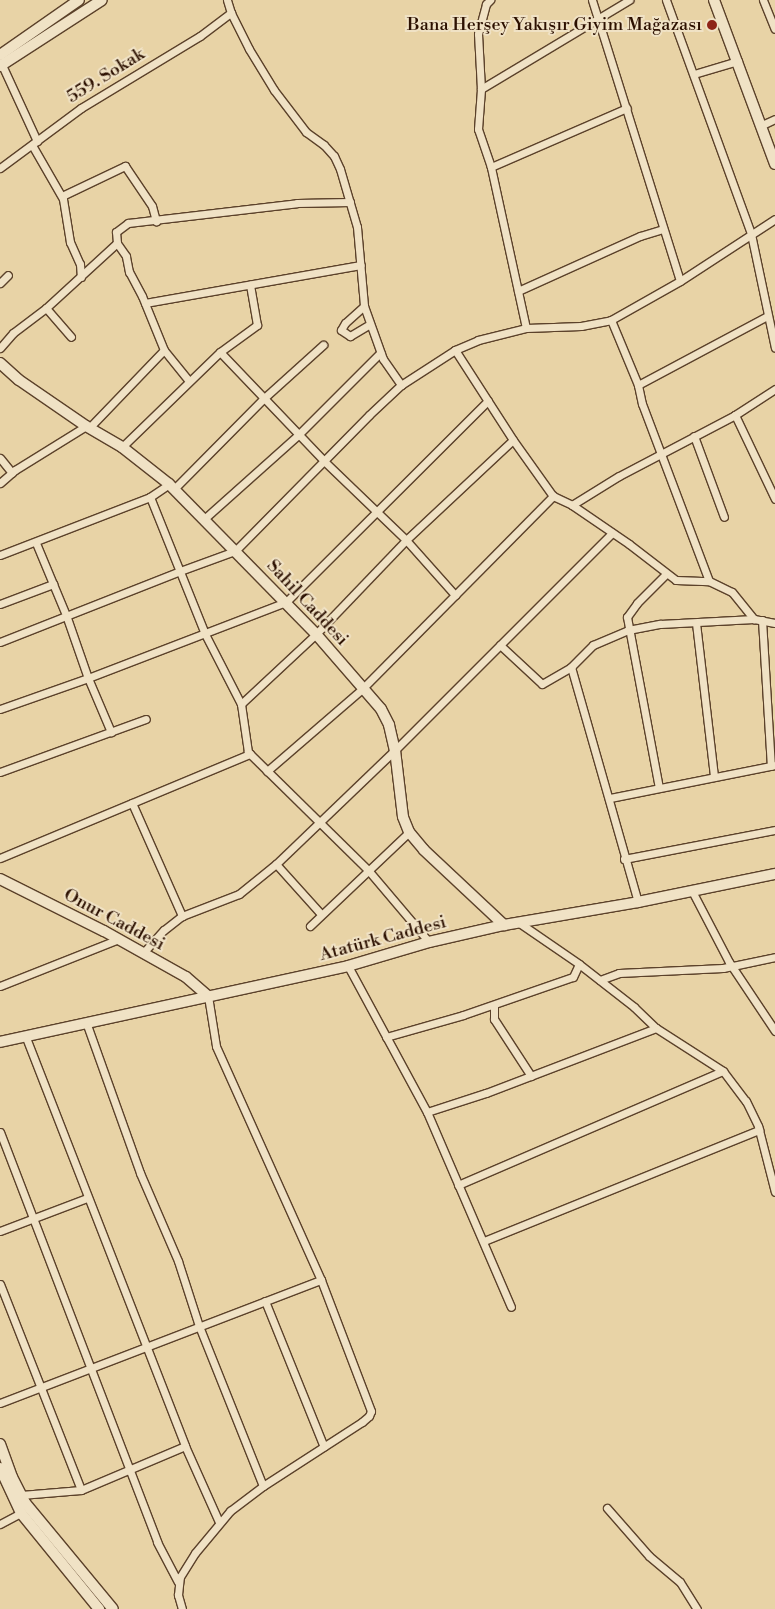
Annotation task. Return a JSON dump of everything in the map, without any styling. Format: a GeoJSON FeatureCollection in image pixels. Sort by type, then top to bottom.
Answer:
{"type":"FeatureCollection","features":[{"type":"Feature","properties":{"kind":"street"},"geometry":{"type":"LineString","coordinates":[[1,62],[79,0]]}},
{"type":"Feature","properties":{"kind":"street"},"geometry":{"type":"LineString","coordinates":[[1,62],[102,0]]}},
{"type":"Feature","properties":{"kind":"street"},"geometry":{"type":"LineString","coordinates":[[227,0],[231,13],[249,49],[296,120],[334,156],[357,227],[364,306],[380,353],[389,371],[401,385]]}},
{"type":"Feature","properties":{"kind":"street"},"geometry":{"type":"LineString","coordinates":[[490,0],[486,4],[478,34],[481,88],[478,129],[491,167],[526,328]]}},
{"type":"Feature","properties":{"kind":"street"},"geometry":{"type":"LineString","coordinates":[[592,0],[680,281]]}},
{"type":"Feature","properties":{"kind":"street"},"geometry":{"type":"LineString","coordinates":[[481,88],[630,0]]}},
{"type":"Feature","properties":{"kind":"street"},"geometry":{"type":"LineString","coordinates":[[666,0],[751,234],[775,348]]}},
{"type":"Feature","properties":{"kind":"street"},"geometry":{"type":"LineString","coordinates":[[714,0],[738,60],[775,164]]}},
{"type":"Feature","properties":{"kind":"street"},"geometry":{"type":"LineString","coordinates":[[763,0],[775,29]]}},
{"type":"Feature","properties":{"kind":"street","name":"559. Sokak"},"geometry":{"type":"LineString","coordinates":[[0,168],[81,108],[200,36],[231,13]]}},
{"type":"Feature","properties":{"kind":"street"},"geometry":{"type":"LineString","coordinates":[[694,74],[738,60]]}},
{"type":"Feature","properties":{"kind":"street"},"geometry":{"type":"LineString","coordinates":[[1,62],[35,143],[62,196],[70,242],[80,264],[81,277]]}},
{"type":"Feature","properties":{"kind":"street"},"geometry":{"type":"LineString","coordinates":[[491,167],[627,108]]}},
{"type":"Feature","properties":{"kind":"street"},"geometry":{"type":"LineString","coordinates":[[762,125],[775,119]]}},
{"type":"Feature","properties":{"kind":"street"},"geometry":{"type":"LineString","coordinates":[[62,196],[125,166],[152,206],[156,221]]}},
{"type":"Feature","properties":{"kind":"street"},"geometry":{"type":"LineString","coordinates":[[189,381],[164,350],[130,272],[126,256],[117,244],[116,232],[123,225],[297,203],[350,202]]}},
{"type":"Feature","properties":{"kind":"street"},"geometry":{"type":"LineString","coordinates":[[0,642],[235,551],[401,385],[455,350],[478,340],[526,328],[581,326],[611,320],[680,281],[775,219]]}},
{"type":"Feature","properties":{"kind":"street"},"geometry":{"type":"LineString","coordinates":[[518,290],[640,236],[663,229]]}},
{"type":"Feature","properties":{"kind":"street"},"geometry":{"type":"LineString","coordinates":[[0,348],[13,333],[46,308],[117,244]]}},
{"type":"Feature","properties":{"kind":"street"},"geometry":{"type":"LineString","coordinates":[[145,303],[361,265]]}},
{"type":"Feature","properties":{"kind":"street"},"geometry":{"type":"LineString","coordinates":[[0,283],[8,275]]}},
{"type":"Feature","properties":{"kind":"street"},"geometry":{"type":"LineString","coordinates":[[122,447],[220,352],[257,325],[250,284]]}},
{"type":"Feature","properties":{"kind":"street"},"geometry":{"type":"LineString","coordinates":[[364,306],[345,323],[341,330],[350,336],[370,324]]}},
{"type":"Feature","properties":{"kind":"street"},"geometry":{"type":"LineString","coordinates":[[46,308],[71,337]]}},
{"type":"Feature","properties":{"kind":"street"},"geometry":{"type":"LineString","coordinates":[[638,385],[767,316]]}},
{"type":"Feature","properties":{"kind":"street"},"geometry":{"type":"LineString","coordinates":[[611,320],[638,385],[642,404],[709,581]]}},
{"type":"Feature","properties":{"kind":"street"},"geometry":{"type":"LineString","coordinates":[[0,555],[36,543],[172,487],[263,398],[323,345]]}},
{"type":"Feature","properties":{"kind":"street"},"geometry":{"type":"LineString","coordinates":[[0,483],[12,473],[87,427],[164,350]]}},
{"type":"Feature","properties":{"kind":"street"},"geometry":{"type":"LineString","coordinates":[[455,350],[513,440],[553,496],[572,505],[630,544],[676,580],[709,581],[732,592],[758,620],[773,765],[610,798]]}},
{"type":"Feature","properties":{"kind":"street"},"geometry":{"type":"LineString","coordinates":[[220,352],[324,461],[406,540],[456,595]]}},
{"type":"Feature","properties":{"kind":"street"},"geometry":{"type":"LineString","coordinates":[[204,519],[299,434],[380,353]]}},
{"type":"Feature","properties":{"kind":"street","name":"Sahil Caddesi"},"geometry":{"type":"LineString","coordinates":[[0,363],[19,380],[87,427],[122,447],[172,487],[316,634],[381,709],[389,725],[395,750],[403,817],[408,832],[424,850],[504,924]]}},
{"type":"Feature","properties":{"kind":"street"},"geometry":{"type":"LineString","coordinates":[[572,505],[662,453],[735,415],[775,389]]}},
{"type":"Feature","properties":{"kind":"street"},"geometry":{"type":"LineString","coordinates":[[0,708],[88,678],[286,602],[488,401]]}},
{"type":"Feature","properties":{"kind":"street"},"geometry":{"type":"LineString","coordinates":[[735,415],[775,499]]}},
{"type":"Feature","properties":{"kind":"street"},"geometry":{"type":"LineString","coordinates":[[694,436],[724,517]]}},
{"type":"Feature","properties":{"kind":"street"},"geometry":{"type":"LineString","coordinates":[[242,704],[316,634],[406,540],[513,440]]}},
{"type":"Feature","properties":{"kind":"street"},"geometry":{"type":"LineString","coordinates":[[0,458],[12,473]]}},
{"type":"Feature","properties":{"kind":"street"},"geometry":{"type":"LineString","coordinates":[[267,771],[362,689],[553,496]]}},
{"type":"Feature","properties":{"kind":"street"},"geometry":{"type":"LineString","coordinates":[[150,497],[205,634],[242,704],[248,752],[368,870],[429,942]]}},
{"type":"Feature","properties":{"kind":"street"},"geometry":{"type":"LineString","coordinates":[[143,953],[164,930],[182,916],[239,894],[276,864],[395,750],[612,533]]}},
{"type":"Feature","properties":{"kind":"street"},"geometry":{"type":"LineString","coordinates":[[36,543],[66,615],[88,678],[110,732]]}},
{"type":"Feature","properties":{"kind":"street"},"geometry":{"type":"LineString","coordinates":[[659,788],[627,617],[637,602],[666,574]]}},
{"type":"Feature","properties":{"kind":"street"},"geometry":{"type":"LineString","coordinates":[[0,604],[53,584]]}},
{"type":"Feature","properties":{"kind":"street"},"geometry":{"type":"LineString","coordinates":[[500,645],[542,684],[571,667],[593,645],[628,630],[660,624],[758,620],[775,623]]}},
{"type":"Feature","properties":{"kind":"street"},"geometry":{"type":"LineString","coordinates":[[696,623],[714,777]]}},
{"type":"Feature","properties":{"kind":"street"},"geometry":{"type":"LineString","coordinates":[[571,667],[610,798],[624,859],[638,902]]}},
{"type":"Feature","properties":{"kind":"street"},"geometry":{"type":"LineString","coordinates":[[0,772],[146,719]]}},
{"type":"Feature","properties":{"kind":"street"},"geometry":{"type":"LineString","coordinates":[[0,858],[250,754]]}},
{"type":"Feature","properties":{"kind":"street"},"geometry":{"type":"LineString","coordinates":[[132,803],[182,916]]}},
{"type":"Feature","properties":{"kind":"street"},"geometry":{"type":"LineString","coordinates":[[624,859],[775,830]]}},
{"type":"Feature","properties":{"kind":"street"},"geometry":{"type":"LineString","coordinates":[[310,926],[408,832]]}},
{"type":"Feature","properties":{"kind":"street"},"geometry":{"type":"LineString","coordinates":[[276,864],[322,914]]}},
{"type":"Feature","properties":{"kind":"street","name":"Atatürk Caddesi"},"geometry":{"type":"LineString","coordinates":[[0,1042],[348,966],[429,942],[504,924],[638,902],[775,874]]}},
{"type":"Feature","properties":{"kind":"street","name":"Onur Caddesi"},"geometry":{"type":"LineString","coordinates":[[0,879],[96,927],[116,940],[186,977],[208,996]]}},
{"type":"Feature","properties":{"kind":"street"},"geometry":{"type":"LineString","coordinates":[[692,891],[732,966],[775,1031]]}},
{"type":"Feature","properties":{"kind":"street"},"geometry":{"type":"LineString","coordinates":[[518,922],[579,964],[634,1006],[656,1028],[723,1071],[746,1101],[759,1130],[775,1192]]}},
{"type":"Feature","properties":{"kind":"street"},"geometry":{"type":"LineString","coordinates":[[0,986],[116,940]]}},
{"type":"Feature","properties":{"kind":"street"},"geometry":{"type":"LineString","coordinates":[[600,980],[619,973],[641,970],[732,966],[775,957]]}},
{"type":"Feature","properties":{"kind":"street"},"geometry":{"type":"LineString","coordinates":[[386,1037],[494,1004],[573,977],[579,964]]}},
{"type":"Feature","properties":{"kind":"street"},"geometry":{"type":"LineString","coordinates":[[348,966],[427,1112],[511,1307]]}},
{"type":"Feature","properties":{"kind":"street"},"geometry":{"type":"LineString","coordinates":[[178,1582],[194,1553],[230,1511],[262,1486],[362,1422],[371,1411],[321,1280],[216,1046],[208,996]]}},
{"type":"Feature","properties":{"kind":"street"},"geometry":{"type":"LineString","coordinates":[[494,1004],[494,1019],[531,1076]]}},
{"type":"Feature","properties":{"kind":"street"},"geometry":{"type":"LineString","coordinates":[[86,1022],[140,1173],[178,1261],[199,1326],[262,1486]]}},
{"type":"Feature","properties":{"kind":"street"},"geometry":{"type":"LineString","coordinates":[[427,1112],[531,1076],[656,1028]]}},
{"type":"Feature","properties":{"kind":"street"},"geometry":{"type":"LineString","coordinates":[[25,1036],[185,1446],[219,1522]]}},
{"type":"Feature","properties":{"kind":"street"},"geometry":{"type":"LineString","coordinates":[[458,1185],[723,1071]]}},
{"type":"Feature","properties":{"kind":"street"},"geometry":{"type":"LineString","coordinates":[[484,1241],[759,1130]]}},
{"type":"Feature","properties":{"kind":"street"},"geometry":{"type":"LineString","coordinates":[[0,1132],[157,1542],[178,1582],[182,1609]]}},
{"type":"Feature","properties":{"kind":"street"},"geometry":{"type":"LineString","coordinates":[[0,1231],[87,1198]]}},
{"type":"Feature","properties":{"kind":"street"},"geometry":{"type":"LineString","coordinates":[[0,1403],[91,1370],[199,1326],[321,1280]]}},
{"type":"Feature","properties":{"kind":"street"},"geometry":{"type":"LineString","coordinates":[[0,1284],[81,1490]]}},
{"type":"Feature","properties":{"kind":"street"},"geometry":{"type":"LineString","coordinates":[[265,1301],[324,1447]]}},
{"type":"Feature","properties":{"kind":"street"},"geometry":{"type":"LineString","coordinates":[[0,1444],[26,1504],[113,1609]]}},
{"type":"Feature","properties":{"kind":"street"},"geometry":{"type":"LineString","coordinates":[[21,1494],[81,1490],[185,1446]]}},
{"type":"Feature","properties":{"kind":"street"},"geometry":{"type":"LineString","coordinates":[[0,1468],[21,1513],[95,1608]]}},
{"type":"Feature","properties":{"kind":"street"},"geometry":{"type":"LineString","coordinates":[[607,1508],[649,1556],[680,1582],[697,1609]]}},
{"type":"Feature","properties":{"kind":"street"},"geometry":{"type":"LineString","coordinates":[[0,1524],[21,1513]]}},
{"type":"Feature","properties":{"kind":"place","name":"Bana Herşey Yakışır Giyim Mağazası"},"geometry":{"type":"Point","coordinates":[712,25]}}]}
